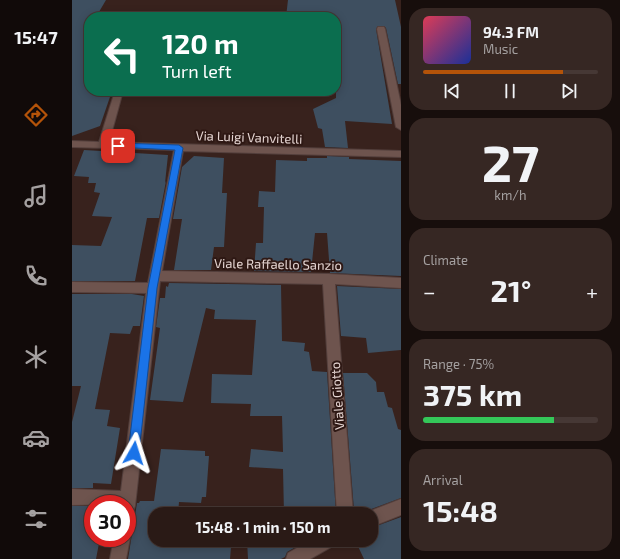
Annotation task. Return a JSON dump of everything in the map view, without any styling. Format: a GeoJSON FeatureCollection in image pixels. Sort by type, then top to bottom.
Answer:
{"type":"FeatureCollection","features":[{"type":"Feature","properties":{"kind":"street"},"geometry":{"type":"LineString","coordinates":[[381,29],[401,127]]}},
{"type":"Feature","properties":{"kind":"street"},"geometry":{"type":"LineString","coordinates":[[103,145],[118,96]]}},
{"type":"Feature","properties":{"kind":"street","name":"Via Luigi Vanvitelli"},"geometry":{"type":"LineString","coordinates":[[72,144],[401,154]]}},
{"type":"Feature","properties":{"kind":"street"},"geometry":{"type":"LineString","coordinates":[[129,495],[154,282],[179,148]]}},
{"type":"Feature","properties":{"kind":"street","name":"Viale Raffaello Sanzio"},"geometry":{"type":"LineString","coordinates":[[72,287],[154,282],[328,279],[401,283]]}},
{"type":"Feature","properties":{"kind":"street","name":"Viale Giotto"},"geometry":{"type":"LineString","coordinates":[[328,279],[344,507]]}},
{"type":"Feature","properties":{"kind":"street"},"geometry":{"type":"LineString","coordinates":[[72,497],[84,498]]}},
{"type":"Feature","properties":{"kind":"street"},"geometry":{"type":"LineString","coordinates":[[378,516],[401,507]]}},
{"type":"Feature","properties":{"kind":"street"},"geometry":{"type":"LineString","coordinates":[[118,559],[120,547]]}},
{"type":"Feature","properties":{"kind":"street"},"geometry":{"type":"LineString","coordinates":[[294,559],[315,547]]}},
{"type":"Feature","properties":{"kind":"building"},"geometry":{"type":"Polygon","coordinates":[[[72,0],[106,0],[99,12],[84,12],[84,96],[110,96],[100,126],[72,136],[72,0]]]}},
{"type":"Feature","properties":{"kind":"building"},"geometry":{"type":"Polygon","coordinates":[[[288,0],[395,0],[401,27],[401,84],[398,84],[386,28],[384,26],[378,26],[376,29],[392,124],[345,121],[348,148],[325,147],[322,129],[318,128],[313,109],[336,98],[336,96],[341,96],[341,12],[287,12],[288,0]]]}},
{"type":"Feature","properties":{"kind":"building"},"geometry":{"type":"Polygon","coordinates":[[[84,150],[168,155],[165,183],[166,181],[159,218],[147,218],[135,281],[72,281],[72,245],[101,246],[112,217],[92,216],[100,193],[94,192],[96,183],[88,183],[89,177],[74,176],[84,150]]]}},
{"type":"Feature","properties":{"kind":"building"},"geometry":{"type":"Polygon","coordinates":[[[194,156],[224,158],[222,193],[227,193],[224,247],[214,247],[211,270],[174,270],[182,219],[173,219],[182,167],[194,156]]]}},
{"type":"Feature","properties":{"kind":"building"},"geometry":{"type":"Polygon","coordinates":[[[327,156],[349,157],[349,159],[401,161],[401,276],[330,273],[327,233],[315,233],[311,272],[254,271],[256,243],[263,243],[264,207],[258,207],[259,191],[275,192],[276,160],[307,161],[307,158],[327,158],[327,156]]]}},
{"type":"Feature","properties":{"kind":"building"},"geometry":{"type":"Polygon","coordinates":[[[169,283],[281,285],[282,341],[305,343],[304,351],[309,352],[312,371],[327,372],[336,507],[284,507],[283,469],[249,467],[251,449],[283,452],[282,416],[250,416],[251,404],[211,403],[212,374],[252,375],[256,320],[214,319],[215,310],[206,308],[183,402],[150,400],[160,328],[156,327],[160,298],[165,298],[166,286],[168,287],[169,283]]]}},
{"type":"Feature","properties":{"kind":"building"},"geometry":{"type":"Polygon","coordinates":[[[337,286],[401,289],[401,350],[368,353],[366,338],[341,336],[337,286]]]}},
{"type":"Feature","properties":{"kind":"building"},"geometry":{"type":"Polygon","coordinates":[[[72,294],[132,294],[144,296],[140,326],[133,326],[130,334],[110,333],[95,409],[110,410],[107,426],[120,428],[111,484],[93,483],[93,488],[72,488],[72,422],[81,386],[72,386],[72,294]]]}},
{"type":"Feature","properties":{"kind":"building"},"geometry":{"type":"Polygon","coordinates":[[[343,373],[367,373],[376,382],[377,392],[384,392],[388,407],[392,408],[398,429],[401,430],[401,498],[377,507],[354,507],[343,373]]]}},
{"type":"Feature","properties":{"kind":"building"},"geometry":{"type":"Polygon","coordinates":[[[161,449],[205,451],[205,456],[209,456],[206,497],[202,497],[201,503],[179,502],[179,507],[148,507],[148,547],[231,547],[230,559],[128,559],[130,547],[136,547],[137,503],[140,501],[154,501],[161,449]]]}},
{"type":"Feature","properties":{"kind":"building"},"geometry":{"type":"Polygon","coordinates":[[[72,506],[84,506],[84,547],[98,547],[96,559],[72,559],[72,506]]]}},
{"type":"Feature","properties":{"kind":"building"},"geometry":{"type":"Polygon","coordinates":[[[401,517],[401,559],[364,559],[358,547],[378,547],[378,525],[401,517]]]}},
{"type":"Feature","properties":{"kind":"building"},"geometry":{"type":"Polygon","coordinates":[[[247,547],[296,547],[287,552],[285,557],[281,559],[248,559],[247,547]]]}},
{"type":"Feature","properties":{"kind":"route"},"geometry":{"type":"LineString","coordinates":[[118,146],[179,148],[153,288],[134,453]]}}]}
